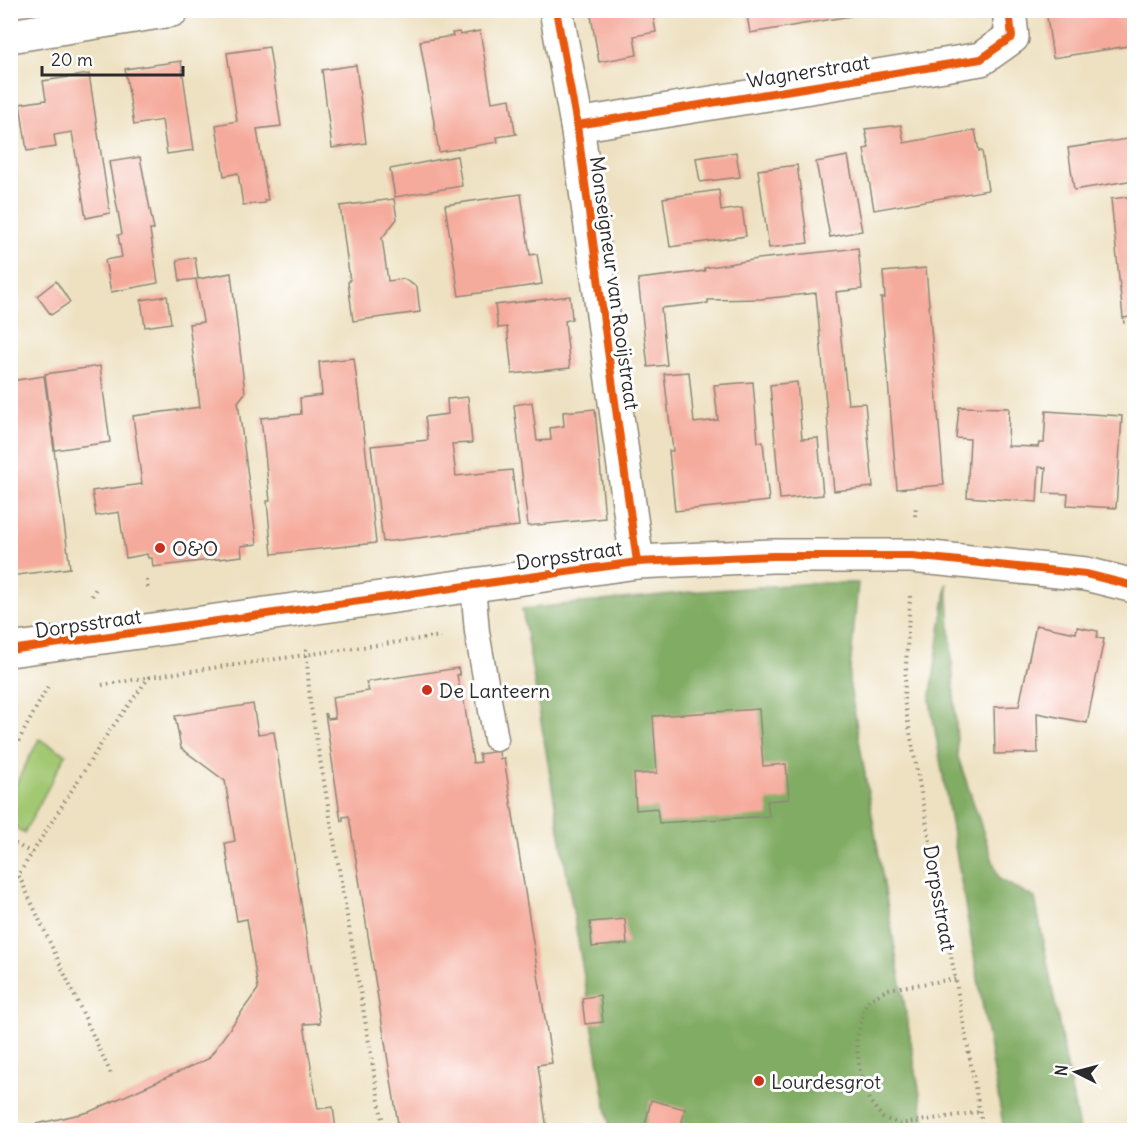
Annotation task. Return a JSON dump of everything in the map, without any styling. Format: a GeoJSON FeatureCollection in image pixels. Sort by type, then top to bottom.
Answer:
{"type":"FeatureCollection","features":[{"type":"Feature","properties":{"kind":"street"},"geometry":{"type":"LineString","coordinates":[[10,36],[172,10]]}},
{"type":"Feature","properties":{"kind":"street","name":"Monseigneur van Rooijstraat"},"geometry":{"type":"LineString","coordinates":[[556,10],[577,124],[637,562]]}},
{"type":"Feature","properties":{"kind":"street","name":"Wagnerstraat"},"geometry":{"type":"LineString","coordinates":[[577,124],[981,60],[1012,37],[1009,10]]}},
{"type":"Feature","properties":{"kind":"street","name":"Dorpsstraat"},"geometry":{"type":"LineString","coordinates":[[10,650],[637,562],[773,556],[912,556],[1086,574],[1134,586]]}},
{"type":"Feature","properties":{"kind":"lane"},"geometry":{"type":"LineString","coordinates":[[473,585],[477,632],[496,739]]}},
{"type":"Feature","properties":{"kind":"path"},"geometry":{"type":"LineString","coordinates":[[1123,322],[1134,321]]}},
{"type":"Feature","properties":{"kind":"path"},"geometry":{"type":"LineString","coordinates":[[302,609],[310,701],[384,1131]]}},
{"type":"Feature","properties":{"kind":"path"},"geometry":{"type":"LineString","coordinates":[[102,685],[477,632]]}},
{"type":"Feature","properties":{"kind":"path"},"geometry":{"type":"LineString","coordinates":[[10,888],[108,733],[150,677]]}},
{"type":"Feature","properties":{"kind":"path"},"geometry":{"type":"LineString","coordinates":[[10,841],[32,853]]}},
{"type":"Feature","properties":{"kind":"path"},"geometry":{"type":"LineString","coordinates":[[19,875],[112,1076]]}},
{"type":"Feature","properties":{"kind":"path"},"geometry":{"type":"LineString","coordinates":[[955,979],[888,988],[866,1002],[856,1042],[860,1071],[869,1100],[883,1118],[900,1124],[979,1112]]}},
{"type":"Feature","properties":{"kind":"path"},"geometry":{"type":"LineString","coordinates":[[900,1124],[900,1131]]}},
{"type":"Feature","properties":{"kind":"green space"},"geometry":{"type":"Polygon","coordinates":[[[815,583],[858,583],[849,681],[926,1130],[610,1130],[522,609],[702,591],[815,583]]]}},
{"type":"Feature","properties":{"kind":"green space"},"geometry":{"type":"Polygon","coordinates":[[[947,583],[958,757],[999,879],[1035,898],[1079,1130],[1004,1130],[930,701],[947,583]]]}},
{"type":"Feature","properties":{"kind":"green space"},"geometry":{"type":"Polygon","coordinates":[[[39,739],[66,754],[24,833],[11,826],[11,793],[39,739]]]}},
{"type":"Feature","properties":{"kind":"building"},"geometry":{"type":"Polygon","coordinates":[[[590,10],[652,10],[656,32],[634,36],[637,55],[599,62],[590,10]]]}},
{"type":"Feature","properties":{"kind":"building"},"geometry":{"type":"Polygon","coordinates":[[[746,10],[850,10],[851,16],[750,33],[746,10]]]}},
{"type":"Feature","properties":{"kind":"building"},"geometry":{"type":"Polygon","coordinates":[[[1046,10],[1130,10],[1134,45],[1053,58],[1046,10]]]}},
{"type":"Feature","properties":{"kind":"building"},"geometry":{"type":"Polygon","coordinates":[[[480,31],[492,102],[510,99],[517,134],[497,137],[498,142],[439,152],[420,41],[453,36],[452,33],[459,32],[460,35],[480,31]]]}},
{"type":"Feature","properties":{"kind":"building"},"geometry":{"type":"Polygon","coordinates":[[[269,47],[281,126],[257,129],[268,200],[264,200],[265,203],[243,205],[238,173],[224,176],[216,125],[237,121],[227,53],[269,47]]]}},
{"type":"Feature","properties":{"kind":"building"},"geometry":{"type":"Polygon","coordinates":[[[181,61],[194,150],[167,154],[162,120],[134,125],[125,69],[181,61]]]}},
{"type":"Feature","properties":{"kind":"building"},"geometry":{"type":"Polygon","coordinates":[[[356,65],[366,143],[332,148],[322,70],[356,65]]]}},
{"type":"Feature","properties":{"kind":"building"},"geometry":{"type":"Polygon","coordinates":[[[89,74],[110,213],[86,218],[72,132],[54,135],[56,147],[27,151],[20,104],[46,100],[43,81],[89,74]]]}},
{"type":"Feature","properties":{"kind":"building"},"geometry":{"type":"Polygon","coordinates":[[[901,125],[904,143],[975,130],[979,151],[982,151],[988,190],[874,210],[864,149],[869,148],[865,129],[901,125]]]}},
{"type":"Feature","properties":{"kind":"building"},"geometry":{"type":"Polygon","coordinates":[[[1134,138],[1134,180],[1074,190],[1068,148],[1134,138]]]}},
{"type":"Feature","properties":{"kind":"building"},"geometry":{"type":"Polygon","coordinates":[[[10,143],[17,178],[10,179],[10,143]]]}},
{"type":"Feature","properties":{"kind":"building"},"geometry":{"type":"Polygon","coordinates":[[[736,152],[740,177],[700,182],[696,158],[736,152]]]}},
{"type":"Feature","properties":{"kind":"building"},"geometry":{"type":"Polygon","coordinates":[[[457,156],[462,186],[395,197],[390,169],[457,156]]]}},
{"type":"Feature","properties":{"kind":"building"},"geometry":{"type":"Polygon","coordinates":[[[848,156],[862,231],[830,237],[816,162],[848,156]]]}},
{"type":"Feature","properties":{"kind":"building"},"geometry":{"type":"Polygon","coordinates":[[[140,157],[154,230],[150,230],[158,283],[111,292],[105,260],[122,257],[118,235],[122,234],[109,162],[140,157]]]}},
{"type":"Feature","properties":{"kind":"building"},"geometry":{"type":"Polygon","coordinates":[[[797,165],[808,243],[769,248],[758,170],[797,165]]]}},
{"type":"Feature","properties":{"kind":"building"},"geometry":{"type":"Polygon","coordinates":[[[719,190],[721,211],[742,208],[746,236],[670,247],[663,198],[719,190]]]}},
{"type":"Feature","properties":{"kind":"building"},"geometry":{"type":"Polygon","coordinates":[[[521,194],[530,255],[537,254],[542,284],[459,296],[445,205],[521,194]]]}},
{"type":"Feature","properties":{"kind":"building"},"geometry":{"type":"Polygon","coordinates":[[[1134,196],[1134,316],[1123,318],[1111,199],[1134,196]]]}},
{"type":"Feature","properties":{"kind":"building"},"geometry":{"type":"Polygon","coordinates":[[[394,199],[397,219],[382,238],[388,281],[404,279],[417,287],[420,312],[353,321],[340,206],[394,199]]]}},
{"type":"Feature","properties":{"kind":"building"},"geometry":{"type":"Polygon","coordinates":[[[858,248],[862,289],[836,292],[848,404],[865,403],[873,487],[834,491],[816,293],[761,299],[708,300],[708,303],[661,308],[667,365],[648,367],[638,279],[705,271],[704,268],[758,259],[858,248]]]}},
{"type":"Feature","properties":{"kind":"building"},"geometry":{"type":"Polygon","coordinates":[[[195,257],[198,279],[231,273],[245,393],[238,402],[257,544],[241,546],[242,556],[153,567],[152,558],[148,558],[147,554],[126,558],[119,512],[96,516],[92,491],[142,484],[133,416],[200,407],[189,324],[203,322],[196,279],[180,281],[177,260],[195,257]]]}},
{"type":"Feature","properties":{"kind":"building"},"geometry":{"type":"Polygon","coordinates":[[[926,268],[944,485],[897,489],[881,298],[885,298],[883,272],[926,268]]]}},
{"type":"Feature","properties":{"kind":"building"},"geometry":{"type":"Polygon","coordinates":[[[56,281],[70,302],[51,315],[37,296],[56,281]]]}},
{"type":"Feature","properties":{"kind":"building"},"geometry":{"type":"Polygon","coordinates":[[[167,296],[171,323],[145,327],[141,300],[167,296]]]}},
{"type":"Feature","properties":{"kind":"building"},"geometry":{"type":"Polygon","coordinates":[[[570,296],[572,319],[565,321],[570,368],[512,374],[507,327],[498,328],[495,305],[570,296]]]}},
{"type":"Feature","properties":{"kind":"building"},"geometry":{"type":"Polygon","coordinates":[[[354,358],[376,543],[272,554],[267,501],[270,501],[261,418],[301,414],[300,398],[322,395],[319,362],[354,358]]]}},
{"type":"Feature","properties":{"kind":"building"},"geometry":{"type":"Polygon","coordinates":[[[100,366],[110,442],[55,450],[45,374],[100,366]]]}},
{"type":"Feature","properties":{"kind":"building"},"geometry":{"type":"Polygon","coordinates":[[[689,372],[694,423],[718,420],[714,385],[753,382],[758,442],[763,442],[769,501],[675,511],[669,451],[673,451],[664,374],[689,372]]]}},
{"type":"Feature","properties":{"kind":"building"},"geometry":{"type":"Polygon","coordinates":[[[44,376],[70,568],[10,576],[10,381],[44,376]]]}},
{"type":"Feature","properties":{"kind":"building"},"geometry":{"type":"Polygon","coordinates":[[[797,382],[802,439],[818,438],[823,495],[780,499],[770,385],[797,382]]]}},
{"type":"Feature","properties":{"kind":"building"},"geometry":{"type":"Polygon","coordinates":[[[468,397],[472,443],[452,444],[456,476],[512,470],[519,526],[383,542],[371,446],[428,440],[425,417],[448,414],[447,399],[468,397]]]}},
{"type":"Feature","properties":{"kind":"building"},"geometry":{"type":"Polygon","coordinates":[[[532,402],[537,441],[551,440],[550,428],[564,426],[563,412],[595,409],[605,518],[528,526],[514,405],[532,402]]]}},
{"type":"Feature","properties":{"kind":"building"},"geometry":{"type":"Polygon","coordinates":[[[959,407],[1009,408],[1008,446],[1038,447],[1039,443],[1044,443],[1046,411],[1122,416],[1116,508],[1067,505],[1068,494],[1044,493],[1046,468],[1039,467],[1037,502],[967,497],[970,439],[956,438],[959,407]]]}},
{"type":"Feature","properties":{"kind":"building"},"geometry":{"type":"Polygon","coordinates":[[[1036,625],[1076,633],[1077,627],[1098,631],[1097,638],[1104,639],[1087,723],[1037,713],[1038,753],[995,754],[994,707],[1019,706],[1036,625]]]}},
{"type":"Feature","properties":{"kind":"building"},"geometry":{"type":"Polygon","coordinates":[[[458,668],[460,675],[457,675],[462,701],[464,701],[473,763],[481,762],[479,754],[499,751],[500,759],[504,758],[552,1063],[538,1065],[547,1130],[399,1130],[349,816],[343,817],[341,821],[325,713],[328,719],[335,718],[332,697],[369,691],[366,682],[458,668]]]}},
{"type":"Feature","properties":{"kind":"building"},"geometry":{"type":"Polygon","coordinates":[[[253,704],[258,734],[274,732],[320,1023],[304,1024],[318,1109],[333,1107],[336,1130],[10,1130],[89,1112],[208,1059],[258,989],[247,919],[237,921],[225,843],[235,841],[225,781],[181,748],[175,716],[253,704]]]}},
{"type":"Feature","properties":{"kind":"building"},"geometry":{"type":"Polygon","coordinates":[[[759,709],[763,766],[786,764],[789,799],[767,801],[769,816],[659,823],[657,808],[636,810],[634,774],[657,773],[653,716],[759,709]]]}},
{"type":"Feature","properties":{"kind":"building"},"geometry":{"type":"Polygon","coordinates":[[[625,919],[627,944],[592,947],[590,922],[625,919]]]}},
{"type":"Feature","properties":{"kind":"building"},"geometry":{"type":"Polygon","coordinates":[[[600,995],[603,1022],[585,1024],[582,998],[600,995]]]}},
{"type":"Feature","properties":{"kind":"building"},"geometry":{"type":"Polygon","coordinates":[[[651,1100],[685,1109],[680,1130],[644,1130],[651,1100]]]}},
{"type":"Feature","properties":{"kind":"cycle path"},"geometry":{"type":"LineString","coordinates":[[556,10],[577,125],[637,562]]}},
{"type":"Feature","properties":{"kind":"cycle path"},"geometry":{"type":"LineString","coordinates":[[577,125],[981,59],[1012,37],[1009,10]]}},
{"type":"Feature","properties":{"kind":"cycle path"},"geometry":{"type":"LineString","coordinates":[[10,650],[637,562],[773,556],[912,556],[1086,574],[1134,586]]}},
{"type":"Feature","properties":{"kind":"place","name":"O&O"},"geometry":{"type":"Point","coordinates":[160,548]}},
{"type":"Feature","properties":{"kind":"place","name":"De Lanteern"},"geometry":{"type":"Point","coordinates":[427,690]}},
{"type":"Feature","properties":{"kind":"place","name":"Lourdesgrot"},"geometry":{"type":"Point","coordinates":[759,1081]}}]}
